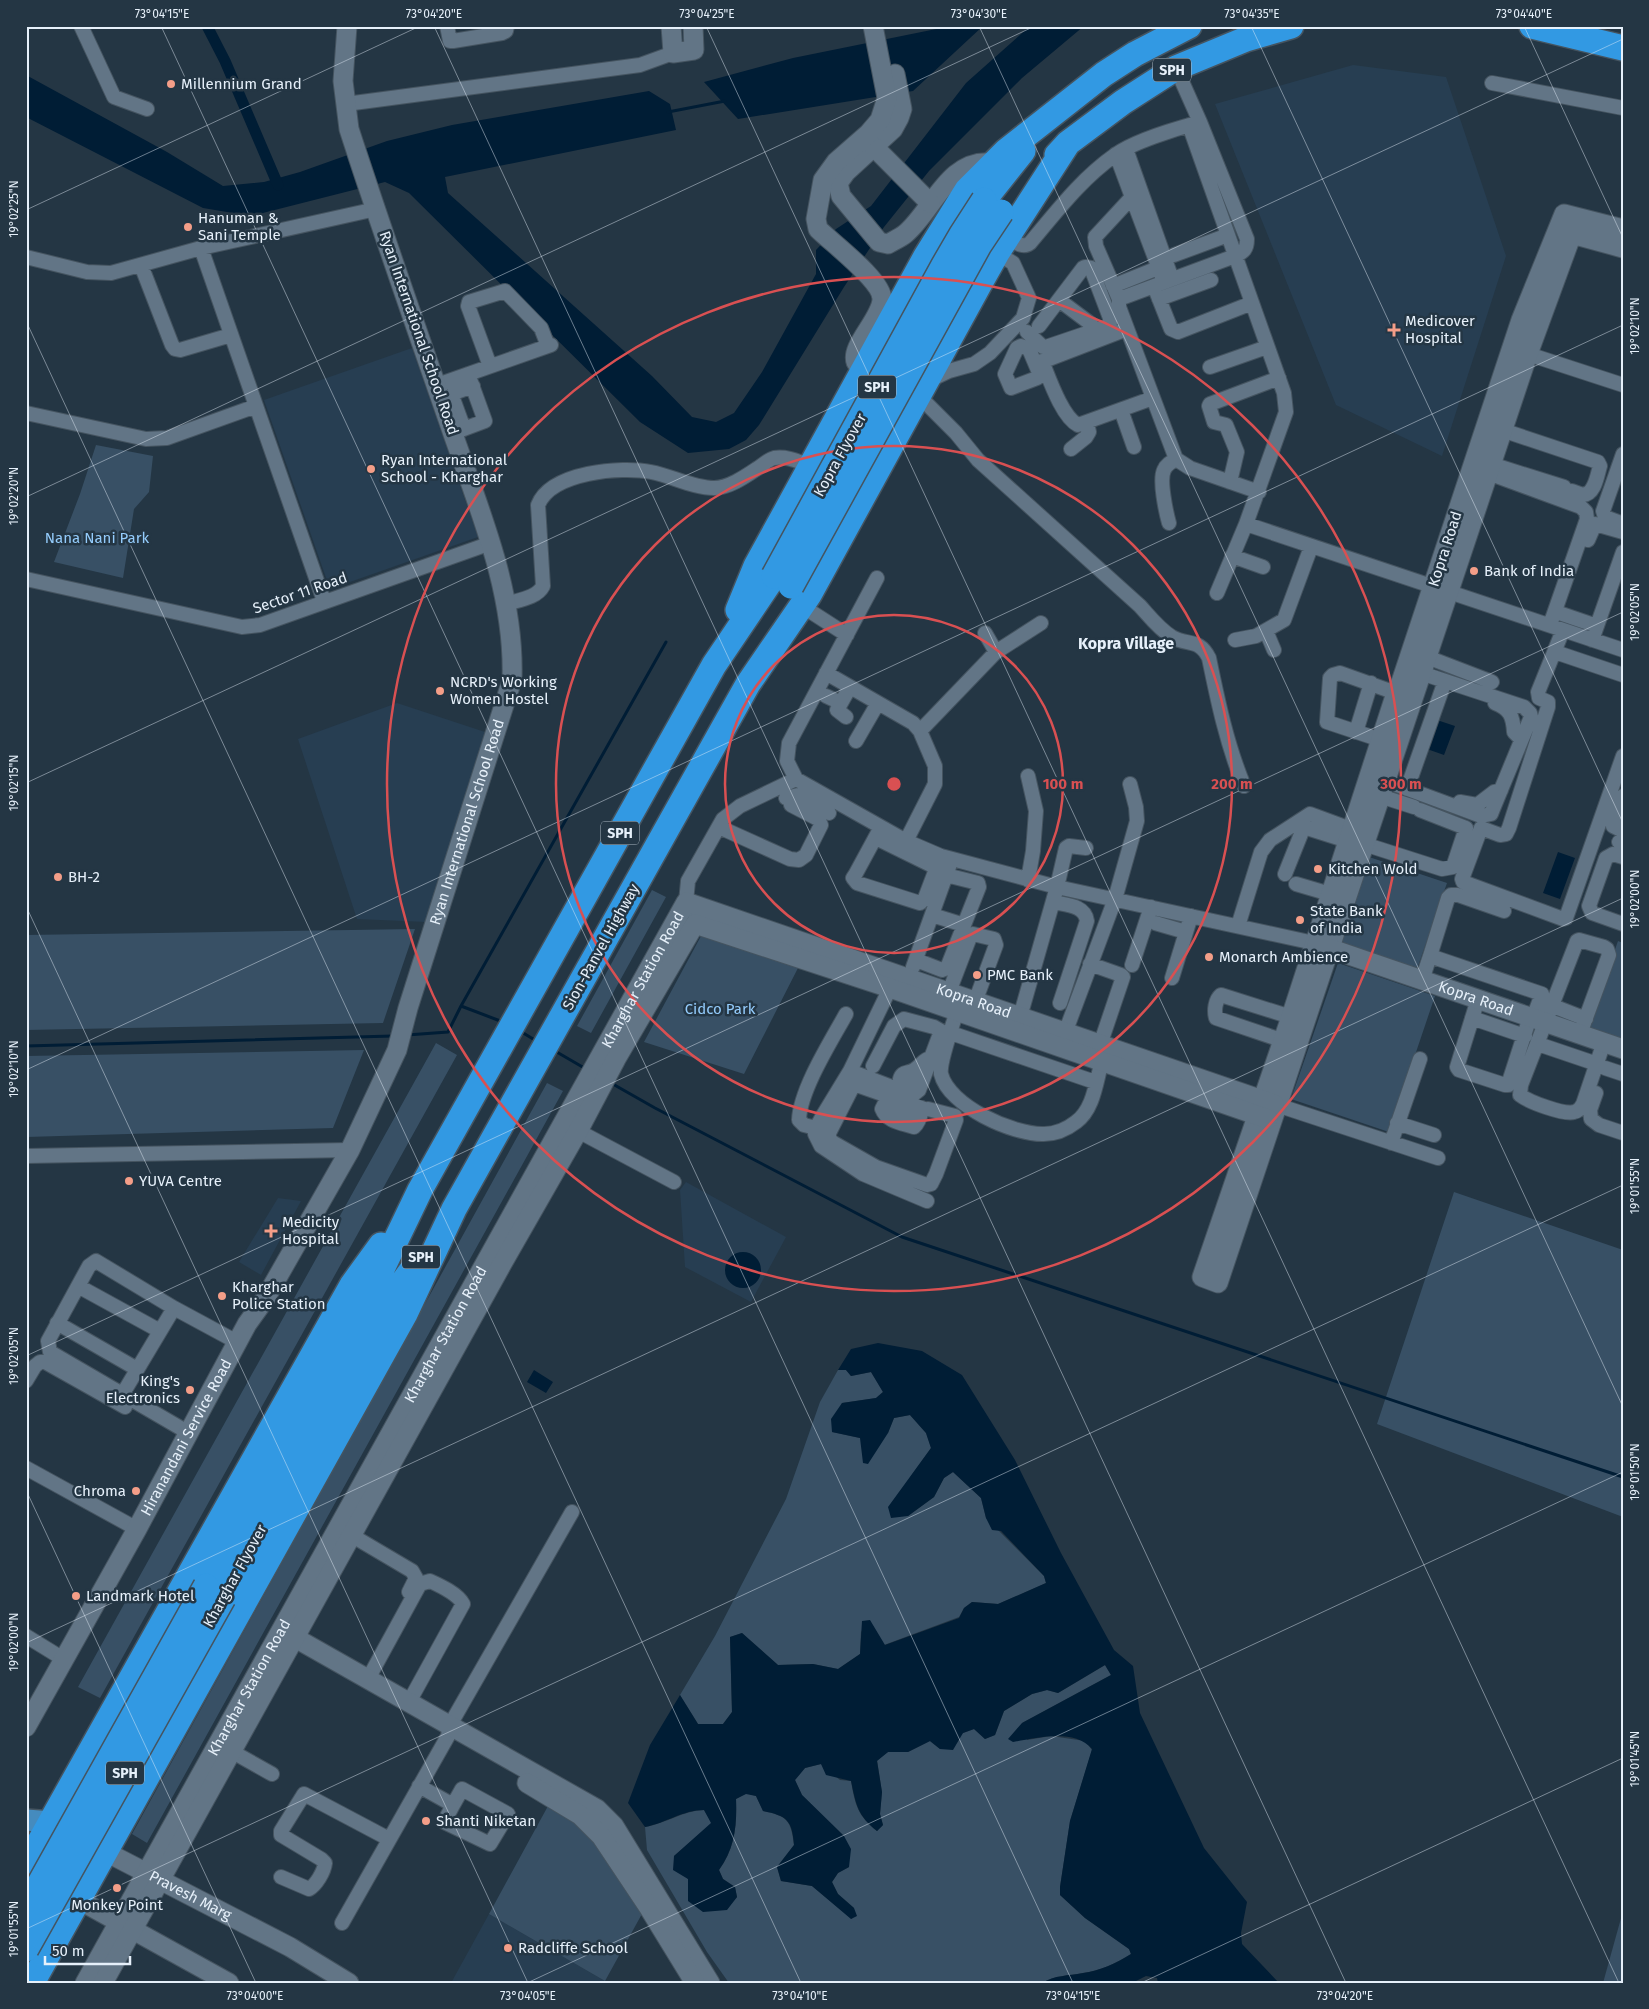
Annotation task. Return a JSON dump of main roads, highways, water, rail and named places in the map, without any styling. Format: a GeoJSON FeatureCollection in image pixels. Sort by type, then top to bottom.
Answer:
{"type":"FeatureCollection","features":[{"type":"Feature","properties":{"kind":"highway","name":"SPH"},"geometry":{"type":"LineString","coordinates":[[1047,120],[1104,74],[1135,54],[1189,26]]}},
{"type":"Feature","properties":{"kind":"highway","name":"SPH"},"geometry":{"type":"LineString","coordinates":[[1068,143],[1123,102],[1176,68],[1246,39],[1291,26]]}},
{"type":"Feature","properties":{"kind":"highway"},"geometry":{"type":"LineString","coordinates":[[1532,26],[1623,48]]}},
{"type":"Feature","properties":{"kind":"highway"},"geometry":{"type":"LineString","coordinates":[[714,665],[756,566],[945,224],[967,190],[992,163],[1047,120]]}},
{"type":"Feature","properties":{"kind":"highway","name":"Kopra Flyover"},"geometry":{"type":"LineString","coordinates":[[748,684],[789,589],[979,245],[993,206],[1047,120]]}},
{"type":"Feature","properties":{"kind":"highway"},"geometry":{"type":"LineString","coordinates":[[789,589],[918,390],[1003,245],[1068,143]]}},
{"type":"Feature","properties":{"kind":"highway","name":"Kopra Flyover"},"geometry":{"type":"LineString","coordinates":[[993,206],[1068,143]]}},
{"type":"Feature","properties":{"kind":"highway","name":"Kopra Flyover"},"geometry":{"type":"LineString","coordinates":[[714,665],[789,589]]}},
{"type":"Feature","properties":{"kind":"highway","name":"SPH"},"geometry":{"type":"LineString","coordinates":[[420,1190],[714,665]]}},
{"type":"Feature","properties":{"kind":"highway","name":"Sion-Panvel Highway"},"geometry":{"type":"LineString","coordinates":[[454,1209],[748,684]]}},
{"type":"Feature","properties":{"kind":"highway"},"geometry":{"type":"LineString","coordinates":[[26,1866],[352,1285],[420,1190]]}},
{"type":"Feature","properties":{"kind":"highway","name":"Kharghar Flyover"},"geometry":{"type":"LineString","coordinates":[[26,1949],[370,1294],[420,1190]]}},
{"type":"Feature","properties":{"kind":"highway"},"geometry":{"type":"LineString","coordinates":[[32,1983],[405,1314],[454,1209]]}},
{"type":"Feature","properties":{"kind":"highway","name":"Kharghar Flyover"},"geometry":{"type":"LineString","coordinates":[[26,1908],[387,1304],[454,1209]]}},
{"type":"Feature","properties":{"kind":"main road","name":"Pravesh Marg"},"geometry":{"type":"LineString","coordinates":[[26,1820],[52,1822],[106,1852]]}},
{"type":"Feature","properties":{"kind":"main road"},"geometry":{"type":"LineString","coordinates":[[26,1870],[79,1900]]}},
{"type":"Feature","properties":{"kind":"waterway"},"geometry":{"type":"LineString","coordinates":[[207,26],[225,61],[278,185]]}},
{"type":"Feature","properties":{"kind":"waterway"},"geometry":{"type":"LineString","coordinates":[[668,112],[725,101]]}},
{"type":"Feature","properties":{"kind":"waterway"},"geometry":{"type":"LineString","coordinates":[[461,1006],[666,642]]}},
{"type":"Feature","properties":{"kind":"waterway"},"geometry":{"type":"LineString","coordinates":[[407,1035],[448,1032],[461,1006],[503,1022]]}},
{"type":"Feature","properties":{"kind":"waterway"},"geometry":{"type":"LineString","coordinates":[[520,1031],[538,1042]]}},
{"type":"Feature","properties":{"kind":"waterway"},"geometry":{"type":"LineString","coordinates":[[26,1046],[393,1036]]}},
{"type":"Feature","properties":{"kind":"waterway"},"geometry":{"type":"LineString","coordinates":[[555,1051],[586,1069]]}},
{"type":"Feature","properties":{"kind":"waterway"},"geometry":{"type":"LineString","coordinates":[[611,1083],[655,1108],[902,1237],[1623,1477]]}},
{"type":"Feature","properties":{"kind":"place","name":"Millennium Grand"},"geometry":{"type":"Point","coordinates":[171,84]}},
{"type":"Feature","properties":{"kind":"place","name":"Hanuman & Sani Temple"},"geometry":{"type":"Point","coordinates":[188,227]}},
{"type":"Feature","properties":{"kind":"place","name":"Medicover Hospital"},"geometry":{"type":"Point","coordinates":[1394,330]}},
{"type":"Feature","properties":{"kind":"place","name":"Ryan International School - Kharghar"},"geometry":{"type":"Point","coordinates":[371,469]}},
{"type":"Feature","properties":{"kind":"place","name":"Bank of India"},"geometry":{"type":"Point","coordinates":[1474,571]}},
{"type":"Feature","properties":{"kind":"place","name":"NCRD's Working Women Hostel"},"geometry":{"type":"Point","coordinates":[440,691]}},
{"type":"Feature","properties":{"kind":"place","name":"Kitchen Wold"},"geometry":{"type":"Point","coordinates":[1318,869]}},
{"type":"Feature","properties":{"kind":"place","name":"BH-2"},"geometry":{"type":"Point","coordinates":[58,877]}},
{"type":"Feature","properties":{"kind":"place","name":"State Bank of India"},"geometry":{"type":"Point","coordinates":[1300,920]}},
{"type":"Feature","properties":{"kind":"place","name":"Monarch Ambience"},"geometry":{"type":"Point","coordinates":[1209,957]}},
{"type":"Feature","properties":{"kind":"place","name":"PMC Bank"},"geometry":{"type":"Point","coordinates":[977,975]}},
{"type":"Feature","properties":{"kind":"place","name":"YUVA Centre"},"geometry":{"type":"Point","coordinates":[129,1181]}},
{"type":"Feature","properties":{"kind":"place","name":"Medicity Hospital"},"geometry":{"type":"Point","coordinates":[271,1231]}},
{"type":"Feature","properties":{"kind":"place","name":"Kharghar Police Station"},"geometry":{"type":"Point","coordinates":[222,1296]}},
{"type":"Feature","properties":{"kind":"place","name":"King's Electronics"},"geometry":{"type":"Point","coordinates":[190,1390]}},
{"type":"Feature","properties":{"kind":"place","name":"Chroma"},"geometry":{"type":"Point","coordinates":[136,1491]}},
{"type":"Feature","properties":{"kind":"place","name":"Landmark Hotel"},"geometry":{"type":"Point","coordinates":[76,1596]}},
{"type":"Feature","properties":{"kind":"place","name":"Shanti Niketan"},"geometry":{"type":"Point","coordinates":[426,1821]}},
{"type":"Feature","properties":{"kind":"place","name":"Monkey Point"},"geometry":{"type":"Point","coordinates":[117,1888]}},
{"type":"Feature","properties":{"kind":"place","name":"Radcliffe School"},"geometry":{"type":"Point","coordinates":[508,1948]}},
{"type":"Feature","properties":{"kind":"district","name":"Kopra Village"},"geometry":{"type":"Point","coordinates":[1126,643]}},
{"type":"Feature","properties":{"kind":"park label","name":"Nana Nani Park"},"geometry":{"type":"Point","coordinates":[97,538]}},
{"type":"Feature","properties":{"kind":"park label","name":"Cidco Park"},"geometry":{"type":"Point","coordinates":[720,1009]}}]}
